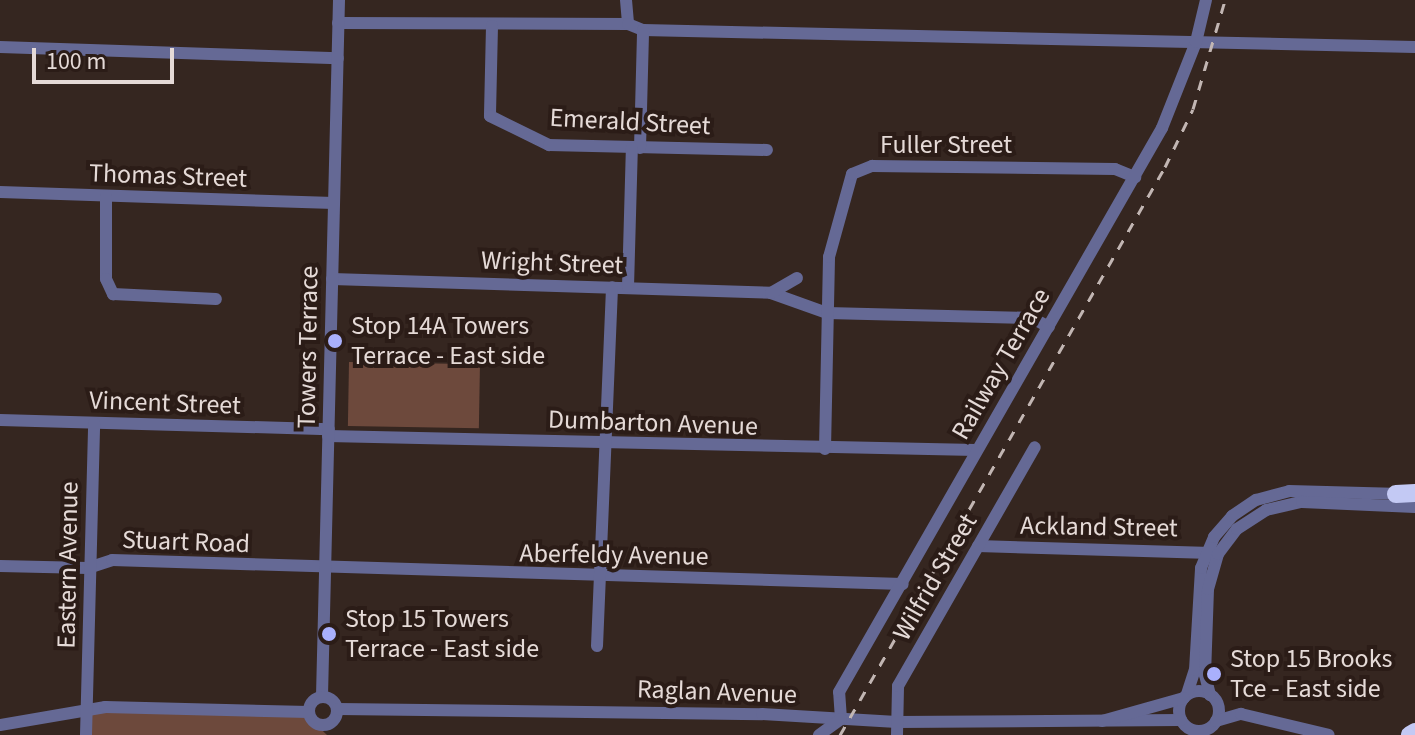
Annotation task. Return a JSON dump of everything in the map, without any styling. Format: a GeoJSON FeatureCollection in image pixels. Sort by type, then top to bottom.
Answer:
{"type":"FeatureCollection","features":[{"type":"Feature","properties":{"kind":"highway"},"geometry":{"type":"LineString","coordinates":[[1410,735],[1415,732]]}},
{"type":"Feature","properties":{"kind":"street","name":"Towers Terrace"},"geometry":{"type":"LineString","coordinates":[[322,696],[339,0]]}},
{"type":"Feature","properties":{"kind":"street"},"geometry":{"type":"LineString","coordinates":[[626,0],[628,24]]}},
{"type":"Feature","properties":{"kind":"street","name":"Railway Terrace"},"geometry":{"type":"LineString","coordinates":[[841,719],[839,692],[1162,128],[1196,42],[1206,0]]}},
{"type":"Feature","properties":{"kind":"street"},"geometry":{"type":"LineString","coordinates":[[338,23],[492,26],[628,24],[643,30],[1415,47]]}},
{"type":"Feature","properties":{"kind":"street","name":"Emerald Street"},"geometry":{"type":"LineString","coordinates":[[492,26],[490,116],[549,145],[767,150]]}},
{"type":"Feature","properties":{"kind":"street"},"geometry":{"type":"LineString","coordinates":[[628,287],[643,30]]}},
{"type":"Feature","properties":{"kind":"street"},"geometry":{"type":"LineString","coordinates":[[0,47],[338,58]]}},
{"type":"Feature","properties":{"kind":"street","name":"Fuller Street"},"geometry":{"type":"LineString","coordinates":[[827,313],[833,232],[852,174],[861,168],[1115,169],[1135,177]]}},
{"type":"Feature","properties":{"kind":"street","name":"Thomas Street"},"geometry":{"type":"LineString","coordinates":[[0,192],[334,203]]}},
{"type":"Feature","properties":{"kind":"street"},"geometry":{"type":"LineString","coordinates":[[106,196],[106,279],[113,294],[216,299]]}},
{"type":"Feature","properties":{"kind":"street"},"geometry":{"type":"LineString","coordinates":[[771,293],[797,278]]}},
{"type":"Feature","properties":{"kind":"street","name":"Wright Street"},"geometry":{"type":"LineString","coordinates":[[332,279],[771,293],[827,313],[1032,318],[1049,327]]}},
{"type":"Feature","properties":{"kind":"street"},"geometry":{"type":"LineString","coordinates":[[597,646],[612,287]]}},
{"type":"Feature","properties":{"kind":"street"},"geometry":{"type":"LineString","coordinates":[[825,449],[827,313]]}},
{"type":"Feature","properties":{"kind":"street","name":"Vincent Street"},"geometry":{"type":"LineString","coordinates":[[0,420],[328,433]]}},
{"type":"Feature","properties":{"kind":"street","name":"Eastern Avenue"},"geometry":{"type":"LineString","coordinates":[[86,735],[94,423]]}},
{"type":"Feature","properties":{"kind":"street","name":"Dumbarton Avenue"},"geometry":{"type":"LineString","coordinates":[[328,433],[607,444],[976,450]]}},
{"type":"Feature","properties":{"kind":"street","name":"Wilfrid Street"},"geometry":{"type":"LineString","coordinates":[[897,729],[898,686],[1035,447]]}},
{"type":"Feature","properties":{"kind":"street"},"geometry":{"type":"LineString","coordinates":[[1329,735],[1241,714],[1216,721],[1198,733],[1181,720],[1195,670],[1197,599],[1212,553],[1232,516],[1272,495],[1309,490],[1409,494]]}},
{"type":"Feature","properties":{"kind":"street"},"geometry":{"type":"LineString","coordinates":[[1216,721],[1218,706],[1210,695],[1205,675],[1212,553],[1247,521],[1283,505],[1415,507]]}},
{"type":"Feature","properties":{"kind":"street","name":"Ackland Street"},"geometry":{"type":"LineString","coordinates":[[978,546],[1212,553]]}},
{"type":"Feature","properties":{"kind":"street","name":"Stuart Road"},"geometry":{"type":"LineString","coordinates":[[0,566],[91,565],[112,560],[325,571]]}},
{"type":"Feature","properties":{"kind":"street","name":"Aberfeldy Avenue"},"geometry":{"type":"LineString","coordinates":[[325,571],[903,584]]}},
{"type":"Feature","properties":{"kind":"street"},"geometry":{"type":"LineString","coordinates":[[1186,696],[1210,695]]}},
{"type":"Feature","properties":{"kind":"street"},"geometry":{"type":"LineString","coordinates":[[322,696],[332,699],[338,709],[328,730],[316,723],[309,712],[311,702],[322,696]]}},
{"type":"Feature","properties":{"kind":"street","name":"Raglan Avenue"},"geometry":{"type":"LineString","coordinates":[[1095,724],[1186,696]]}},
{"type":"Feature","properties":{"kind":"street"},"geometry":{"type":"LineString","coordinates":[[0,725],[86,709],[309,712]]}},
{"type":"Feature","properties":{"kind":"street","name":"Raglan Avenue"},"geometry":{"type":"LineString","coordinates":[[338,709],[841,719],[897,729],[1181,720]]}},
{"type":"Feature","properties":{"kind":"street"},"geometry":{"type":"LineString","coordinates":[[819,735],[841,719]]}},
{"type":"Feature","properties":{"kind":"shaded area"},"geometry":{"type":"Polygon","coordinates":[[[349,362],[480,364],[479,428],[348,426],[349,362]]]}},
{"type":"Feature","properties":{"kind":"shaded area"},"geometry":{"type":"Polygon","coordinates":[[[88,712],[306,715],[327,735],[88,735],[88,712]]]}},
{"type":"Feature","properties":{"kind":"railway"},"geometry":{"type":"LineString","coordinates":[[840,735],[1165,167],[1193,109],[1225,0]]}},
{"type":"Feature","properties":{"kind":"place","name":"Stop 14A Towers Terrace - East side"},"geometry":{"type":"Point","coordinates":[335,341]}},
{"type":"Feature","properties":{"kind":"place","name":"Stop 15 Towers Terrace - East side"},"geometry":{"type":"Point","coordinates":[329,634]}},
{"type":"Feature","properties":{"kind":"place","name":"Stop 15 Brooks Tce - East side"},"geometry":{"type":"Point","coordinates":[1214,674]}}]}
